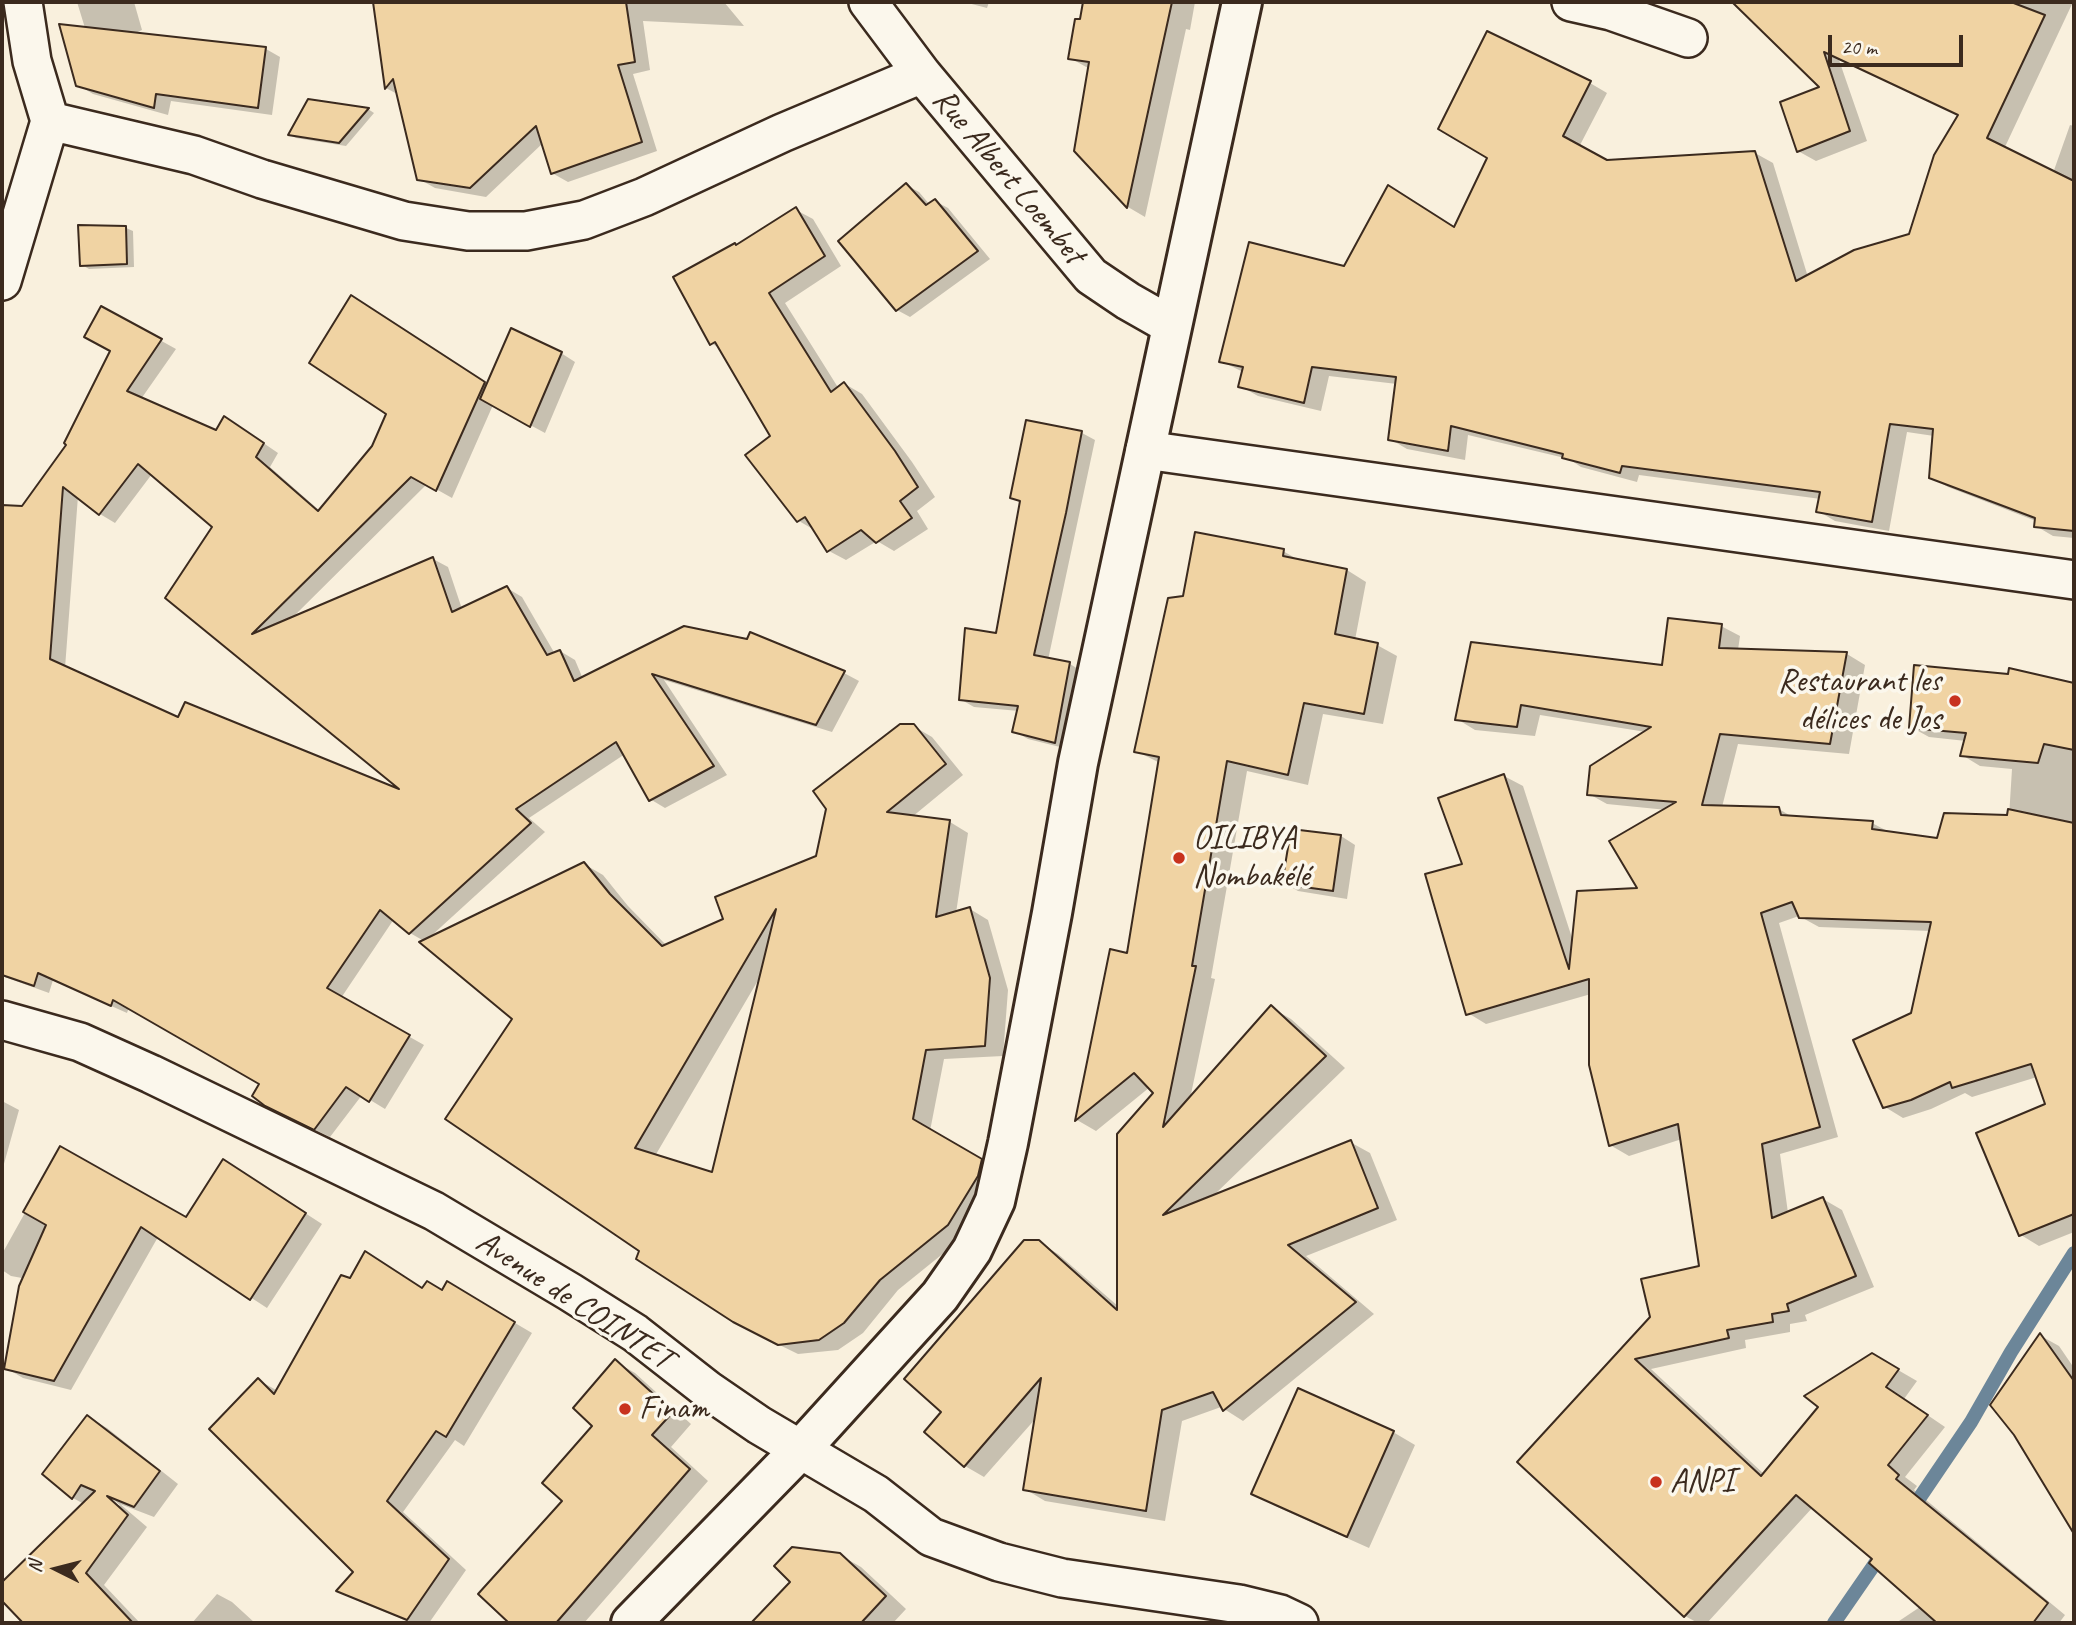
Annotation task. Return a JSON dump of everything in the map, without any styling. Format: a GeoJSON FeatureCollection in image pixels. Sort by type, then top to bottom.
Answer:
{"type":"FeatureCollection","features":[{"type":"Feature","properties":{"kind":"main road"},"geometry":{"type":"LineString","coordinates":[[631,1623],[800,1450],[940,1296],[972,1250],[995,1201],[1047,940],[1078,763],[1242,2]]}},
{"type":"Feature","properties":{"kind":"street"},"geometry":{"type":"LineString","coordinates":[[2,281],[50,121],[32,61],[23,2]]}},
{"type":"Feature","properties":{"kind":"street","name":"Rue Albert Loembet"},"geometry":{"type":"LineString","coordinates":[[867,2],[922,74],[1091,276],[1172,326]]}},
{"type":"Feature","properties":{"kind":"street"},"geometry":{"type":"LineString","coordinates":[[1571,2],[1611,11],[1688,38]]}},
{"type":"Feature","properties":{"kind":"street"},"geometry":{"type":"LineString","coordinates":[[50,121],[194,155],[262,179],[404,221],[468,231],[526,232],[584,220],[644,197],[782,132],[922,74]]}},
{"type":"Feature","properties":{"kind":"street"},"geometry":{"type":"LineString","coordinates":[[1145,450],[2074,580]]}},
{"type":"Feature","properties":{"kind":"street","name":"Avenue de COINTET"},"geometry":{"type":"LineString","coordinates":[[2,1020],[80,1042],[434,1212],[635,1333],[708,1390],[800,1450],[876,1494],[931,1536],[970,1552],[1062,1578],[1238,1604],[1280,1614],[1299,1623]]}},
{"type":"Feature","properties":{"kind":"building"},"geometry":{"type":"Polygon","coordinates":[[[373,2],[626,2],[635,62],[618,65],[642,142],[551,174],[536,126],[470,188],[417,180],[393,79],[385,89],[373,2]]]}},
{"type":"Feature","properties":{"kind":"building"},"geometry":{"type":"Polygon","coordinates":[[[1083,2],[1172,2],[1127,208],[1074,151],[1089,62],[1068,59],[1075,19],[1080,19],[1083,2]]]}},
{"type":"Feature","properties":{"kind":"building"},"geometry":{"type":"Polygon","coordinates":[[[1732,2],[2011,2],[2045,15],[1987,138],[2074,181],[2074,531],[2034,527],[2035,518],[1929,478],[1933,429],[1890,424],[1872,522],[1816,512],[1820,492],[1622,466],[1620,473],[1562,458],[1563,454],[1451,426],[1448,451],[1388,440],[1396,377],[1312,367],[1304,403],[1238,387],[1243,367],[1219,362],[1249,242],[1344,266],[1388,185],[1454,227],[1487,158],[1438,129],[1487,31],[1591,81],[1563,136],[1607,160],[1755,151],[1796,281],[1854,250],[1909,234],[1934,155],[1958,115],[1824,52],[1850,131],[1797,152],[1780,102],[1819,87],[1732,2]]]}},
{"type":"Feature","properties":{"kind":"building"},"geometry":{"type":"Polygon","coordinates":[[[59,24],[266,47],[258,108],[156,94],[154,108],[76,86],[59,24]]]}},
{"type":"Feature","properties":{"kind":"building"},"geometry":{"type":"Polygon","coordinates":[[[308,99],[369,108],[339,143],[288,135],[308,99]]]}},
{"type":"Feature","properties":{"kind":"building"},"geometry":{"type":"Polygon","coordinates":[[[906,183],[926,205],[935,199],[978,251],[896,311],[838,241],[906,183]]]}},
{"type":"Feature","properties":{"kind":"building"},"geometry":{"type":"Polygon","coordinates":[[[796,207],[825,256],[769,293],[831,392],[844,382],[918,487],[900,501],[912,518],[876,543],[861,530],[827,552],[805,517],[797,522],[745,455],[770,436],[715,342],[710,345],[673,277],[735,243],[736,245],[796,207]]]}},
{"type":"Feature","properties":{"kind":"building"},"geometry":{"type":"Polygon","coordinates":[[[78,225],[126,226],[127,264],[80,266],[78,225]]]}},
{"type":"Feature","properties":{"kind":"building"},"geometry":{"type":"Polygon","coordinates":[[[351,295],[485,382],[436,491],[411,477],[252,634],[433,557],[452,612],[507,586],[547,655],[560,650],[574,681],[684,626],[747,639],[750,632],[845,671],[816,725],[652,674],[714,766],[649,801],[616,742],[516,809],[531,823],[409,934],[380,910],[327,988],[410,1035],[369,1102],[346,1087],[314,1130],[265,1106],[252,1096],[259,1084],[113,1000],[111,1006],[38,973],[34,986],[2,975],[2,505],[22,506],[66,445],[64,443],[110,351],[84,337],[101,306],[162,339],[127,391],[216,430],[224,416],[264,443],[256,457],[318,511],[372,446],[386,414],[309,363],[351,295]],[[138,464],[99,515],[63,487],[50,659],[178,717],[185,702],[399,789],[165,598],[212,527],[138,464]]]}},
{"type":"Feature","properties":{"kind":"building"},"geometry":{"type":"Polygon","coordinates":[[[511,328],[562,352],[530,427],[480,399],[511,328]]]}},
{"type":"Feature","properties":{"kind":"building"},"geometry":{"type":"Polygon","coordinates":[[[1026,420],[1082,431],[1034,655],[1070,662],[1055,743],[1012,732],[1018,706],[959,700],[965,628],[996,633],[1020,501],[1010,498],[1026,420]]]}},
{"type":"Feature","properties":{"kind":"building"},"geometry":{"type":"Polygon","coordinates":[[[1195,532],[1284,549],[1283,556],[1347,569],[1335,634],[1378,643],[1364,714],[1304,703],[1288,775],[1227,761],[1192,966],[1196,966],[1163,1127],[1271,1005],[1326,1056],[1163,1215],[1351,1140],[1378,1208],[1288,1245],[1356,1302],[1223,1411],[1213,1392],[1162,1410],[1146,1511],[1023,1490],[1041,1378],[964,1467],[924,1432],[941,1412],[904,1379],[1024,1240],[1039,1240],[1117,1310],[1117,1134],[1153,1093],[1134,1073],[1075,1121],[1110,949],[1127,953],[1159,757],[1134,752],[1168,598],[1183,596],[1195,532]]]}},
{"type":"Feature","properties":{"kind":"building"},"geometry":{"type":"Polygon","coordinates":[[[1668,618],[1722,624],[1719,648],[1847,652],[1830,744],[1720,734],[1702,805],[1779,807],[1781,815],[1873,821],[1872,829],[1937,838],[1944,813],[2007,815],[2008,809],[2074,823],[2074,1214],[2019,1236],[1976,1133],[2045,1104],[2031,1064],[1952,1088],[1950,1082],[1911,1100],[1883,1108],[1853,1040],[1911,1013],[1931,922],[1799,918],[1792,902],[1761,913],[1820,1127],[1762,1144],[1772,1218],[1823,1197],[1856,1276],[1787,1304],[1789,1311],[1772,1314],[1773,1322],[1727,1330],[1729,1338],[1635,1359],[1761,1476],[1818,1407],[1804,1396],[1872,1353],[1899,1369],[1886,1387],[1928,1415],[1888,1465],[1899,1475],[1896,1479],[2048,1603],[2033,1623],[1937,1623],[1869,1563],[1872,1559],[1796,1495],[1684,1617],[1517,1462],[1650,1317],[1641,1279],[1699,1266],[1678,1124],[1609,1146],[1589,1065],[1589,979],[1466,1015],[1425,874],[1462,864],[1438,798],[1504,774],[1569,969],[1577,891],[1637,888],[1609,841],[1676,802],[1587,795],[1590,766],[1651,727],[1521,705],[1517,727],[1455,720],[1471,642],[1662,665],[1668,618]]]}},
{"type":"Feature","properties":{"kind":"building"},"geometry":{"type":"Polygon","coordinates":[[[1914,665],[2008,674],[2009,668],[2074,683],[2074,750],[2044,744],[2038,763],[1960,756],[1966,733],[1909,728],[1914,665]]]}},
{"type":"Feature","properties":{"kind":"building"},"geometry":{"type":"Polygon","coordinates":[[[900,724],[914,724],[946,764],[887,812],[950,820],[936,917],[970,907],[990,978],[985,1046],[926,1050],[913,1119],[982,1159],[978,1176],[948,1225],[880,1280],[844,1323],[819,1340],[778,1345],[733,1322],[636,1259],[639,1251],[445,1119],[512,1019],[419,942],[584,862],[610,894],[662,946],[723,919],[715,897],[816,856],[826,809],[813,791],[900,724]],[[776,909],[635,1148],[712,1172],[776,909]]]}},
{"type":"Feature","properties":{"kind":"building"},"geometry":{"type":"Polygon","coordinates":[[[1291,829],[1341,835],[1333,891],[1282,884],[1291,829]]]}},
{"type":"Feature","properties":{"kind":"building"},"geometry":{"type":"Polygon","coordinates":[[[60,1146],[186,1217],[223,1159],[306,1213],[250,1300],[141,1227],[54,1381],[4,1369],[19,1286],[46,1225],[23,1212],[60,1146]]]}},
{"type":"Feature","properties":{"kind":"building"},"geometry":{"type":"Polygon","coordinates":[[[365,1251],[422,1288],[427,1281],[442,1290],[447,1281],[515,1322],[446,1437],[436,1431],[387,1501],[449,1559],[407,1620],[336,1591],[353,1572],[209,1429],[258,1378],[274,1394],[341,1275],[350,1278],[365,1251]]]}},
{"type":"Feature","properties":{"kind":"building"},"geometry":{"type":"Polygon","coordinates":[[[2040,1333],[2074,1381],[2074,1534],[2014,1435],[1990,1405],[2040,1333]]]}},
{"type":"Feature","properties":{"kind":"building"},"geometry":{"type":"Polygon","coordinates":[[[615,1359],[673,1412],[652,1435],[690,1469],[556,1623],[509,1623],[478,1594],[562,1501],[542,1483],[592,1426],[573,1408],[615,1359]]]}},
{"type":"Feature","properties":{"kind":"building"},"geometry":{"type":"Polygon","coordinates":[[[1298,1388],[1394,1431],[1347,1537],[1251,1494],[1298,1388]]]}},
{"type":"Feature","properties":{"kind":"building"},"geometry":{"type":"Polygon","coordinates":[[[87,1415],[160,1471],[134,1507],[107,1496],[128,1515],[86,1573],[133,1623],[23,1623],[2,1601],[2,1582],[95,1491],[81,1485],[72,1499],[42,1474],[87,1415]]]}},
{"type":"Feature","properties":{"kind":"building"},"geometry":{"type":"Polygon","coordinates":[[[792,1547],[840,1553],[886,1596],[861,1623],[751,1623],[790,1582],[774,1566],[792,1547]]]}},
{"type":"Feature","properties":{"kind":"waterway"},"geometry":{"type":"LineString","coordinates":[[1910,1512],[1971,1422],[2011,1352],[2074,1253]]}},
{"type":"Feature","properties":{"kind":"waterway"},"geometry":{"type":"LineString","coordinates":[[1834,1623],[1883,1552]]}},
{"type":"Feature","properties":{"kind":"place","name":"Restaurant les délices de Jos"},"geometry":{"type":"Point","coordinates":[1955,701]}},
{"type":"Feature","properties":{"kind":"place","name":"OILIBYA Nombakélé"},"geometry":{"type":"Point","coordinates":[1179,858]}},
{"type":"Feature","properties":{"kind":"place","name":"Finam"},"geometry":{"type":"Point","coordinates":[625,1409]}},
{"type":"Feature","properties":{"kind":"place","name":"ANPI"},"geometry":{"type":"Point","coordinates":[1656,1482]}}]}
